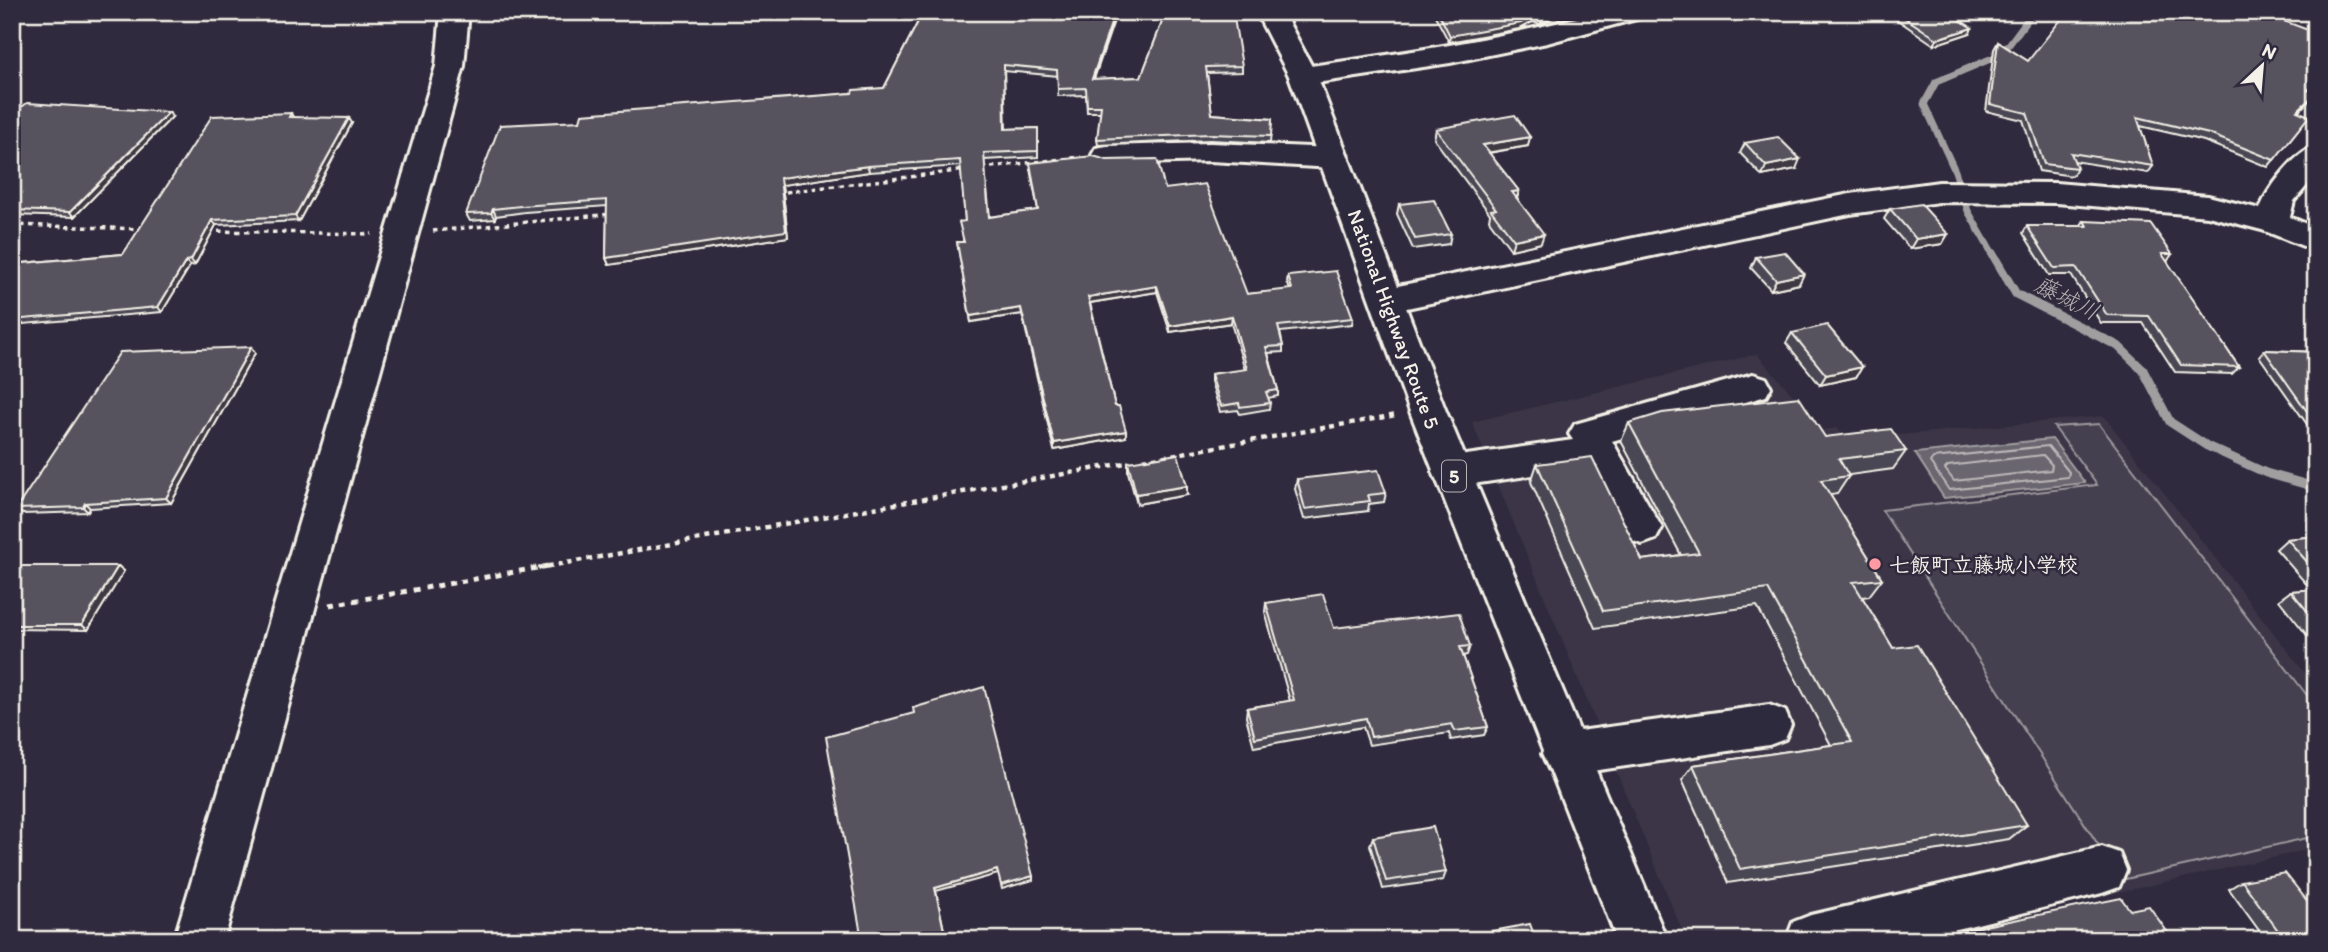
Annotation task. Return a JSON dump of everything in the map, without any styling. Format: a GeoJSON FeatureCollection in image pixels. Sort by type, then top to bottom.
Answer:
{"type":"FeatureCollection","features":[{"type":"Feature","properties":{"kind":"main road"},"geometry":{"type":"LineString","coordinates":[[200,940],[291,612],[450,66],[455,12]]}},
{"type":"Feature","properties":{"kind":"main road","name":"National Highway Route 5"},"geometry":{"type":"LineString","coordinates":[[1269,12],[1303,76],[1427,409],[1642,940]]}},
{"type":"Feature","properties":{"kind":"main road"},"geometry":{"type":"LineString","coordinates":[[1303,76],[1450,55],[1547,35],[1630,12]]}},
{"type":"Feature","properties":{"kind":"main road"},"geometry":{"type":"LineString","coordinates":[[1107,155],[1210,152],[1334,158]]}},
{"type":"Feature","properties":{"kind":"main road"},"geometry":{"type":"LineString","coordinates":[[2272,222],[2279,199],[2316,155]]}},
{"type":"Feature","properties":{"kind":"main road"},"geometry":{"type":"LineString","coordinates":[[1388,300],[1850,204],[1939,191],[1989,190],[2070,194],[2194,205],[2272,222],[2316,240]]}},
{"type":"Feature","properties":{"kind":"main road"},"geometry":{"type":"LineString","coordinates":[[1642,528],[1588,433],[1753,387]]}},
{"type":"Feature","properties":{"kind":"main road"},"geometry":{"type":"LineString","coordinates":[[1452,472],[1598,451]]}},
{"type":"Feature","properties":{"kind":"main road"},"geometry":{"type":"LineString","coordinates":[[1565,754],[1769,725]]}},
{"type":"Feature","properties":{"kind":"main road"},"geometry":{"type":"LineString","coordinates":[[1811,940],[2102,870]]}},
{"type":"Feature","properties":{"kind":"path"},"geometry":{"type":"LineString","coordinates":[[774,194],[1107,155]]}},
{"type":"Feature","properties":{"kind":"path"},"geometry":{"type":"LineString","coordinates":[[206,231],[401,234],[617,214]]}},
{"type":"Feature","properties":{"kind":"path"},"geometry":{"type":"LineString","coordinates":[[12,225],[152,230]]}},
{"type":"Feature","properties":{"kind":"path"},"geometry":{"type":"LineString","coordinates":[[291,612],[1427,409]]}},
{"type":"Feature","properties":{"kind":"shaded area","name":"七飯町立藤城小学校"},"geometry":{"type":"Polygon","coordinates":[[[1757,354],[1812,417],[1817,431],[1837,428],[1846,440],[2104,416],[2316,687],[2316,848],[1907,940],[1686,940],[1472,422],[1757,354]]]}},
{"type":"Feature","properties":{"kind":"shaded area"},"geometry":{"type":"Polygon","coordinates":[[[2099,424],[2316,707],[2316,836],[2121,880],[1882,510],[2097,485],[2054,427],[2099,424]]]}},
{"type":"Feature","properties":{"kind":"water"},"geometry":{"type":"Polygon","coordinates":[[[2052,439],[2085,483],[1944,498],[1915,453],[2052,439]]]}},
{"type":"Feature","properties":{"kind":"building"},"geometry":{"type":"Polygon","coordinates":[[[923,12],[1115,12],[1092,79],[1141,77],[1166,12],[1233,12],[1242,66],[1206,67],[1212,114],[1272,119],[1271,136],[1210,134],[1097,139],[1101,106],[1087,106],[1086,88],[1058,89],[1057,70],[1004,65],[1005,129],[1038,128],[1038,151],[984,153],[989,217],[1038,210],[1030,163],[1093,156],[1107,160],[1157,159],[1165,189],[1205,184],[1247,294],[1292,289],[1288,276],[1336,271],[1353,318],[1278,326],[1283,346],[1266,347],[1278,390],[1266,392],[1270,403],[1240,407],[1239,403],[1221,406],[1211,374],[1247,369],[1232,316],[1170,326],[1157,286],[1088,297],[1115,406],[1119,406],[1126,431],[1054,443],[1021,308],[970,316],[957,242],[964,242],[959,222],[965,221],[960,160],[868,166],[780,178],[786,231],[606,258],[607,200],[521,206],[493,209],[491,213],[466,214],[500,125],[580,121],[582,114],[852,93],[853,90],[884,88],[923,12]]]}},
{"type":"Feature","properties":{"kind":"building"},"geometry":{"type":"Polygon","coordinates":[[[1438,12],[1553,12],[1542,18],[1533,16],[1521,23],[1450,36],[1438,12]]]}},
{"type":"Feature","properties":{"kind":"building"},"geometry":{"type":"Polygon","coordinates":[[[1896,12],[1948,12],[1972,28],[1937,39],[1896,12]]]}},
{"type":"Feature","properties":{"kind":"building"},"geometry":{"type":"Polygon","coordinates":[[[2067,12],[2260,12],[2316,33],[2316,82],[2308,90],[2316,93],[2297,111],[2309,116],[2274,160],[2209,134],[2137,117],[2153,166],[2071,153],[2077,168],[2044,164],[2027,113],[1990,104],[1998,42],[2028,61],[2067,12]]]}},
{"type":"Feature","properties":{"kind":"building"},"geometry":{"type":"Polygon","coordinates":[[[27,103],[169,112],[70,212],[12,210],[12,106],[23,106],[27,103]]]}},
{"type":"Feature","properties":{"kind":"building"},"geometry":{"type":"Polygon","coordinates":[[[291,113],[289,117],[349,118],[295,216],[212,220],[191,260],[186,261],[158,307],[12,320],[12,264],[123,254],[212,116],[291,113]]]}},
{"type":"Feature","properties":{"kind":"building"},"geometry":{"type":"Polygon","coordinates":[[[1515,115],[1530,137],[1483,145],[1519,191],[1512,192],[1544,234],[1514,240],[1491,210],[1496,209],[1436,129],[1515,115]]]}},
{"type":"Feature","properties":{"kind":"building"},"geometry":{"type":"Polygon","coordinates":[[[1778,137],[1800,159],[1766,166],[1745,143],[1778,137]]]}},
{"type":"Feature","properties":{"kind":"building"},"geometry":{"type":"Polygon","coordinates":[[[1434,200],[1451,234],[1415,239],[1399,204],[1434,200]]]}},
{"type":"Feature","properties":{"kind":"building"},"geometry":{"type":"Polygon","coordinates":[[[1921,204],[1948,234],[1916,239],[1890,209],[1921,204]]]}},
{"type":"Feature","properties":{"kind":"building"},"geometry":{"type":"Polygon","coordinates":[[[2084,221],[2151,224],[2172,254],[2162,254],[2239,367],[2181,365],[2149,316],[2107,315],[2076,267],[2054,268],[2027,226],[2087,226],[2084,221]]]}},
{"type":"Feature","properties":{"kind":"building"},"geometry":{"type":"Polygon","coordinates":[[[1785,252],[1804,274],[1776,280],[1756,257],[1785,252]]]}},
{"type":"Feature","properties":{"kind":"building"},"geometry":{"type":"Polygon","coordinates":[[[1827,325],[1862,367],[1826,375],[1792,333],[1827,325]]]}},
{"type":"Feature","properties":{"kind":"building"},"geometry":{"type":"Polygon","coordinates":[[[251,347],[166,498],[85,503],[83,507],[16,509],[120,352],[251,347]]]}},
{"type":"Feature","properties":{"kind":"building"},"geometry":{"type":"Polygon","coordinates":[[[2264,350],[2316,352],[2316,424],[2264,350]]]}},
{"type":"Feature","properties":{"kind":"building"},"geometry":{"type":"Polygon","coordinates":[[[1799,397],[1825,437],[1891,429],[1906,451],[1839,459],[1849,476],[1821,480],[1882,579],[1853,582],[1893,648],[1917,645],[2027,825],[1740,869],[1693,765],[1852,742],[1768,589],[1603,611],[1537,464],[1592,457],[1642,560],[1699,553],[1629,423],[1662,413],[1799,397]]]}},
{"type":"Feature","properties":{"kind":"building"},"geometry":{"type":"Polygon","coordinates":[[[1178,454],[1187,486],[1136,494],[1128,462],[1178,454]]]}},
{"type":"Feature","properties":{"kind":"building"},"geometry":{"type":"Polygon","coordinates":[[[1378,470],[1386,493],[1368,495],[1370,501],[1305,509],[1297,479],[1378,470]]]}},
{"type":"Feature","properties":{"kind":"building"},"geometry":{"type":"Polygon","coordinates":[[[2316,536],[2316,572],[2287,539],[2316,536]]]}},
{"type":"Feature","properties":{"kind":"building"},"geometry":{"type":"Polygon","coordinates":[[[12,566],[118,566],[82,625],[12,625],[12,566]]]}},
{"type":"Feature","properties":{"kind":"building"},"geometry":{"type":"Polygon","coordinates":[[[2316,589],[2316,622],[2291,591],[2316,589]]]}},
{"type":"Feature","properties":{"kind":"building"},"geometry":{"type":"Polygon","coordinates":[[[1323,594],[1334,628],[1459,613],[1470,646],[1460,647],[1488,727],[1455,731],[1452,724],[1371,737],[1366,718],[1255,738],[1247,708],[1294,700],[1266,603],[1323,594]]]}},
{"type":"Feature","properties":{"kind":"building"},"geometry":{"type":"Polygon","coordinates":[[[984,687],[1033,876],[1001,885],[997,870],[935,888],[946,940],[862,940],[826,737],[914,713],[913,708],[984,687]]]}},
{"type":"Feature","properties":{"kind":"building"},"geometry":{"type":"Polygon","coordinates":[[[1433,827],[1446,872],[1386,881],[1373,837],[1433,827]]]}},
{"type":"Feature","properties":{"kind":"building"},"geometry":{"type":"Polygon","coordinates":[[[2285,873],[2316,912],[2316,940],[2303,940],[2301,937],[2285,940],[2242,881],[2285,873]]]}},
{"type":"Feature","properties":{"kind":"building"},"geometry":{"type":"Polygon","coordinates":[[[2121,898],[2130,910],[2149,906],[2173,940],[1930,940],[1980,927],[2121,898]]]}},
{"type":"Feature","properties":{"kind":"building"},"geometry":{"type":"Polygon","coordinates":[[[1530,924],[1536,940],[1462,940],[1461,937],[1530,924]]]}},
{"type":"Feature","properties":{"kind":"waterway","name":"藤城川"},"geometry":{"type":"LineString","coordinates":[[1993,255],[1968,211],[1955,171],[1924,104],[1936,82],[2002,54],[2033,12]]}},
{"type":"Feature","properties":{"kind":"waterway","name":"藤城川"},"geometry":{"type":"LineString","coordinates":[[1992,253],[2016,294],[2118,346],[2143,370],[2170,422],[2207,446],[2266,473],[2308,485],[2316,493]]}},
{"type":"Feature","properties":{"kind":"place","name":"七飯町立藤城小学校"},"geometry":{"type":"Point","coordinates":[1875,564]}}]}
